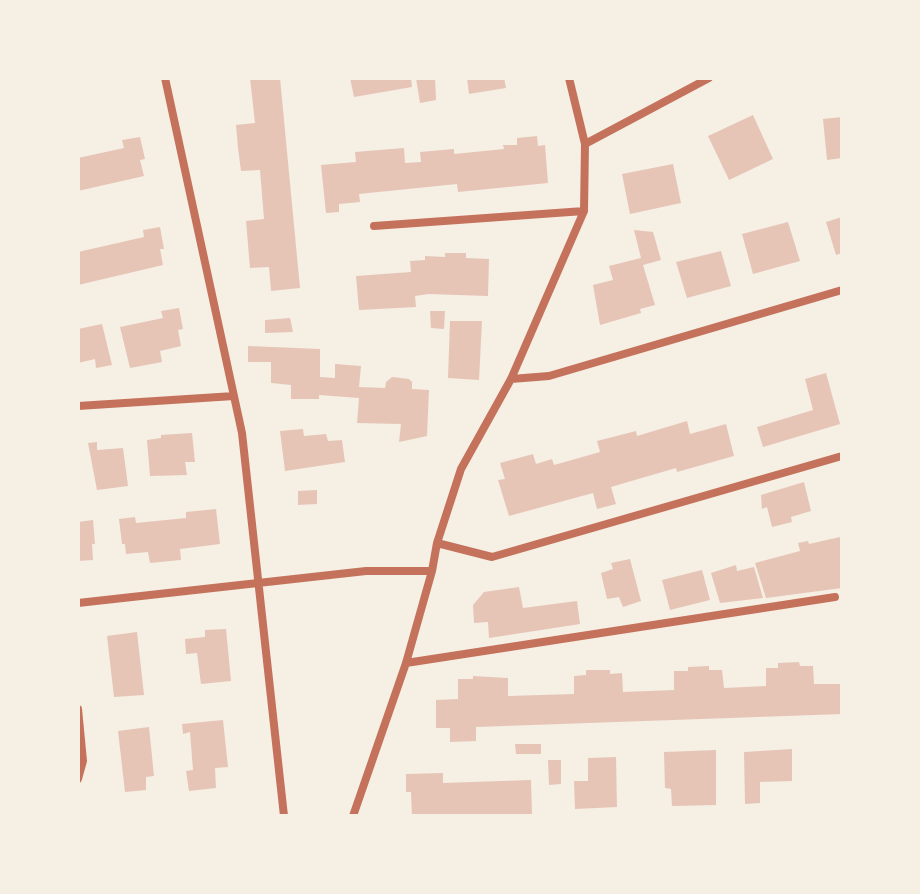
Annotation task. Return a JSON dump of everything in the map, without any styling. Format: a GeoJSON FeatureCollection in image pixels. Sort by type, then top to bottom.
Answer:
{"type":"FeatureCollection","features":[{"type":"Feature","properties":{"kind":"street"},"geometry":{"type":"LineString","coordinates":[[165,78],[242,433],[284,816]]}},
{"type":"Feature","properties":{"kind":"street"},"geometry":{"type":"LineString","coordinates":[[353,816],[406,663],[437,543],[461,469],[511,379],[584,211],[585,144],[569,78]]}},
{"type":"Feature","properties":{"kind":"street"},"geometry":{"type":"LineString","coordinates":[[585,144],[709,78]]}},
{"type":"Feature","properties":{"kind":"street"},"geometry":{"type":"LineString","coordinates":[[374,226],[584,211]]}},
{"type":"Feature","properties":{"kind":"street"},"geometry":{"type":"LineString","coordinates":[[511,379],[549,376],[842,290]]}},
{"type":"Feature","properties":{"kind":"street"},"geometry":{"type":"LineString","coordinates":[[78,406],[234,396]]}},
{"type":"Feature","properties":{"kind":"street"},"geometry":{"type":"LineString","coordinates":[[437,543],[492,557],[842,456]]}},
{"type":"Feature","properties":{"kind":"street"},"geometry":{"type":"LineString","coordinates":[[78,603],[366,571],[432,571]]}},
{"type":"Feature","properties":{"kind":"street"},"geometry":{"type":"LineString","coordinates":[[406,663],[835,597]]}},
{"type":"Feature","properties":{"kind":"street"},"geometry":{"type":"LineString","coordinates":[[78,709],[83,761],[78,779]]}},
{"type":"Feature","properties":{"kind":"building"},"geometry":{"type":"Polygon","coordinates":[[[250,78],[280,78],[300,288],[271,291],[269,267],[250,268],[246,221],[264,219],[260,170],[241,171],[236,125],[255,123],[250,78]]]}},
{"type":"Feature","properties":{"kind":"building"},"geometry":{"type":"Polygon","coordinates":[[[350,78],[411,78],[412,87],[354,97],[350,78]]]}},
{"type":"Feature","properties":{"kind":"building"},"geometry":{"type":"Polygon","coordinates":[[[416,78],[435,78],[436,100],[420,103],[416,78]]]}},
{"type":"Feature","properties":{"kind":"building"},"geometry":{"type":"Polygon","coordinates":[[[467,78],[504,78],[506,88],[469,94],[467,78]]]}},
{"type":"Feature","properties":{"kind":"building"},"geometry":{"type":"Polygon","coordinates":[[[753,115],[773,159],[729,180],[708,136],[753,115]]]}},
{"type":"Feature","properties":{"kind":"building"},"geometry":{"type":"Polygon","coordinates":[[[842,117],[842,158],[827,160],[823,119],[842,117]]]}},
{"type":"Feature","properties":{"kind":"building"},"geometry":{"type":"Polygon","coordinates":[[[537,136],[538,146],[545,145],[548,183],[458,192],[457,184],[359,194],[360,202],[339,204],[339,212],[326,213],[321,165],[356,162],[355,152],[404,148],[405,163],[421,162],[420,152],[454,149],[454,154],[504,149],[503,145],[517,145],[517,138],[537,136]]]}},
{"type":"Feature","properties":{"kind":"building"},"geometry":{"type":"Polygon","coordinates":[[[140,137],[145,159],[140,160],[144,176],[78,191],[78,158],[124,148],[122,140],[140,137]]]}},
{"type":"Feature","properties":{"kind":"building"},"geometry":{"type":"Polygon","coordinates":[[[673,164],[681,203],[630,214],[622,174],[673,164]]]}},
{"type":"Feature","properties":{"kind":"building"},"geometry":{"type":"Polygon","coordinates":[[[842,217],[842,253],[836,255],[826,222],[842,217]]]}},
{"type":"Feature","properties":{"kind":"building"},"geometry":{"type":"Polygon","coordinates":[[[788,222],[800,261],[753,274],[742,234],[788,222]]]}},
{"type":"Feature","properties":{"kind":"building"},"geometry":{"type":"Polygon","coordinates":[[[160,227],[163,265],[78,285],[78,252],[144,237],[143,230],[160,227]]]}},
{"type":"Feature","properties":{"kind":"building"},"geometry":{"type":"Polygon","coordinates":[[[634,230],[653,232],[661,260],[643,265],[655,305],[640,309],[641,313],[600,325],[593,285],[613,280],[609,266],[641,258],[634,230]]]}},
{"type":"Feature","properties":{"kind":"building"},"geometry":{"type":"Polygon","coordinates":[[[721,251],[731,286],[687,298],[676,262],[721,251]]]}},
{"type":"Feature","properties":{"kind":"building"},"geometry":{"type":"Polygon","coordinates":[[[445,253],[466,253],[466,258],[489,259],[488,296],[428,294],[415,296],[416,307],[359,310],[356,276],[411,272],[410,261],[425,260],[425,256],[445,257],[445,253]]]}},
{"type":"Feature","properties":{"kind":"building"},"geometry":{"type":"Polygon","coordinates":[[[179,308],[183,329],[178,330],[181,346],[160,351],[162,362],[130,368],[120,327],[163,318],[161,311],[179,308]]]}},
{"type":"Feature","properties":{"kind":"building"},"geometry":{"type":"Polygon","coordinates":[[[430,311],[445,311],[444,329],[431,328],[430,311]]]}},
{"type":"Feature","properties":{"kind":"building"},"geometry":{"type":"Polygon","coordinates":[[[290,318],[293,332],[265,333],[265,320],[290,318]]]}},
{"type":"Feature","properties":{"kind":"building"},"geometry":{"type":"Polygon","coordinates":[[[450,321],[482,321],[479,380],[448,378],[450,321]]]}},
{"type":"Feature","properties":{"kind":"building"},"geometry":{"type":"Polygon","coordinates":[[[102,324],[112,365],[96,368],[95,359],[78,363],[78,329],[102,324]]]}},
{"type":"Feature","properties":{"kind":"building"},"geometry":{"type":"Polygon","coordinates":[[[248,346],[320,349],[320,377],[335,378],[335,364],[361,366],[359,387],[385,388],[392,377],[409,379],[412,389],[429,390],[427,436],[399,442],[401,424],[357,423],[359,398],[319,395],[319,399],[291,399],[291,385],[271,383],[271,362],[248,362],[248,346]]]}},
{"type":"Feature","properties":{"kind":"building"},"geometry":{"type":"Polygon","coordinates":[[[826,373],[840,424],[763,447],[757,427],[813,410],[805,379],[826,373]]]}},
{"type":"Feature","properties":{"kind":"building"},"geometry":{"type":"Polygon","coordinates":[[[687,421],[690,434],[726,424],[734,456],[677,472],[676,468],[611,487],[616,504],[597,509],[593,493],[509,516],[498,480],[505,479],[500,463],[533,454],[536,464],[552,459],[554,465],[600,452],[597,441],[636,431],[637,436],[687,421]]]}},
{"type":"Feature","properties":{"kind":"building"},"geometry":{"type":"Polygon","coordinates":[[[303,429],[304,436],[326,434],[328,441],[342,440],[345,462],[285,471],[280,431],[303,429]]]}},
{"type":"Feature","properties":{"kind":"building"},"geometry":{"type":"Polygon","coordinates":[[[192,433],[195,462],[185,462],[187,475],[150,476],[147,440],[161,438],[161,435],[192,433]]]}},
{"type":"Feature","properties":{"kind":"building"},"geometry":{"type":"Polygon","coordinates":[[[97,442],[97,450],[123,448],[128,486],[97,490],[88,443],[97,442]]]}},
{"type":"Feature","properties":{"kind":"building"},"geometry":{"type":"Polygon","coordinates":[[[804,482],[811,511],[791,517],[792,522],[772,527],[767,507],[762,509],[761,495],[804,482]]]}},
{"type":"Feature","properties":{"kind":"building"},"geometry":{"type":"Polygon","coordinates":[[[317,490],[317,504],[298,505],[298,491],[317,490]]]}},
{"type":"Feature","properties":{"kind":"building"},"geometry":{"type":"Polygon","coordinates":[[[216,509],[220,544],[180,549],[181,560],[150,563],[148,552],[126,554],[119,519],[135,517],[136,523],[186,518],[186,512],[216,509]]]}},
{"type":"Feature","properties":{"kind":"building"},"geometry":{"type":"Polygon","coordinates":[[[93,520],[93,560],[78,561],[78,522],[93,520]]]}},
{"type":"Feature","properties":{"kind":"building"},"geometry":{"type":"Polygon","coordinates":[[[840,537],[842,588],[766,598],[755,563],[800,551],[798,543],[808,541],[809,544],[840,537]]]}},
{"type":"Feature","properties":{"kind":"building"},"geometry":{"type":"Polygon","coordinates":[[[630,559],[641,601],[623,607],[619,597],[607,599],[601,573],[613,569],[611,563],[630,559]]]}},
{"type":"Feature","properties":{"kind":"building"},"geometry":{"type":"Polygon","coordinates":[[[736,565],[737,571],[754,567],[763,598],[720,603],[711,573],[736,565]]]}},
{"type":"Feature","properties":{"kind":"building"},"geometry":{"type":"Polygon","coordinates":[[[702,570],[710,600],[670,610],[662,580],[702,570]]]}},
{"type":"Feature","properties":{"kind":"building"},"geometry":{"type":"Polygon","coordinates":[[[519,587],[523,608],[577,601],[580,624],[489,638],[488,622],[474,623],[473,605],[484,592],[519,587]]]}},
{"type":"Feature","properties":{"kind":"building"},"geometry":{"type":"Polygon","coordinates":[[[226,629],[231,681],[201,684],[197,653],[186,654],[185,639],[205,637],[205,630],[226,629]]]}},
{"type":"Feature","properties":{"kind":"building"},"geometry":{"type":"Polygon","coordinates":[[[137,632],[144,695],[114,697],[107,636],[137,632]]]}},
{"type":"Feature","properties":{"kind":"building"},"geometry":{"type":"Polygon","coordinates":[[[799,662],[800,666],[813,666],[814,684],[842,684],[842,714],[476,727],[476,741],[450,742],[450,728],[436,728],[436,700],[458,699],[458,679],[473,679],[473,676],[508,678],[508,696],[574,694],[574,676],[586,675],[586,670],[622,673],[623,692],[674,690],[674,671],[709,666],[709,670],[722,670],[724,688],[766,686],[766,668],[778,668],[778,663],[799,662]]]}},
{"type":"Feature","properties":{"kind":"building"},"geometry":{"type":"Polygon","coordinates":[[[223,720],[228,767],[215,768],[216,788],[189,791],[186,771],[193,770],[190,732],[183,734],[182,724],[223,720]]]}},
{"type":"Feature","properties":{"kind":"building"},"geometry":{"type":"Polygon","coordinates":[[[149,727],[154,776],[146,777],[146,790],[125,792],[118,731],[149,727]]]}},
{"type":"Feature","properties":{"kind":"building"},"geometry":{"type":"Polygon","coordinates":[[[515,744],[541,744],[541,754],[516,754],[515,744]]]}},
{"type":"Feature","properties":{"kind":"building"},"geometry":{"type":"Polygon","coordinates":[[[792,749],[792,781],[760,782],[760,803],[745,804],[744,752],[792,749]]]}},
{"type":"Feature","properties":{"kind":"building"},"geometry":{"type":"Polygon","coordinates":[[[716,750],[716,805],[672,806],[671,789],[665,788],[664,752],[716,750]]]}},
{"type":"Feature","properties":{"kind":"building"},"geometry":{"type":"Polygon","coordinates":[[[616,757],[617,807],[575,809],[574,781],[588,781],[588,758],[616,757]]]}},
{"type":"Feature","properties":{"kind":"building"},"geometry":{"type":"Polygon","coordinates":[[[548,760],[561,760],[561,784],[549,785],[548,760]]]}},
{"type":"Feature","properties":{"kind":"building"},"geometry":{"type":"Polygon","coordinates":[[[443,773],[443,783],[531,780],[532,814],[412,816],[411,792],[406,792],[406,774],[443,773]]]}}]}
